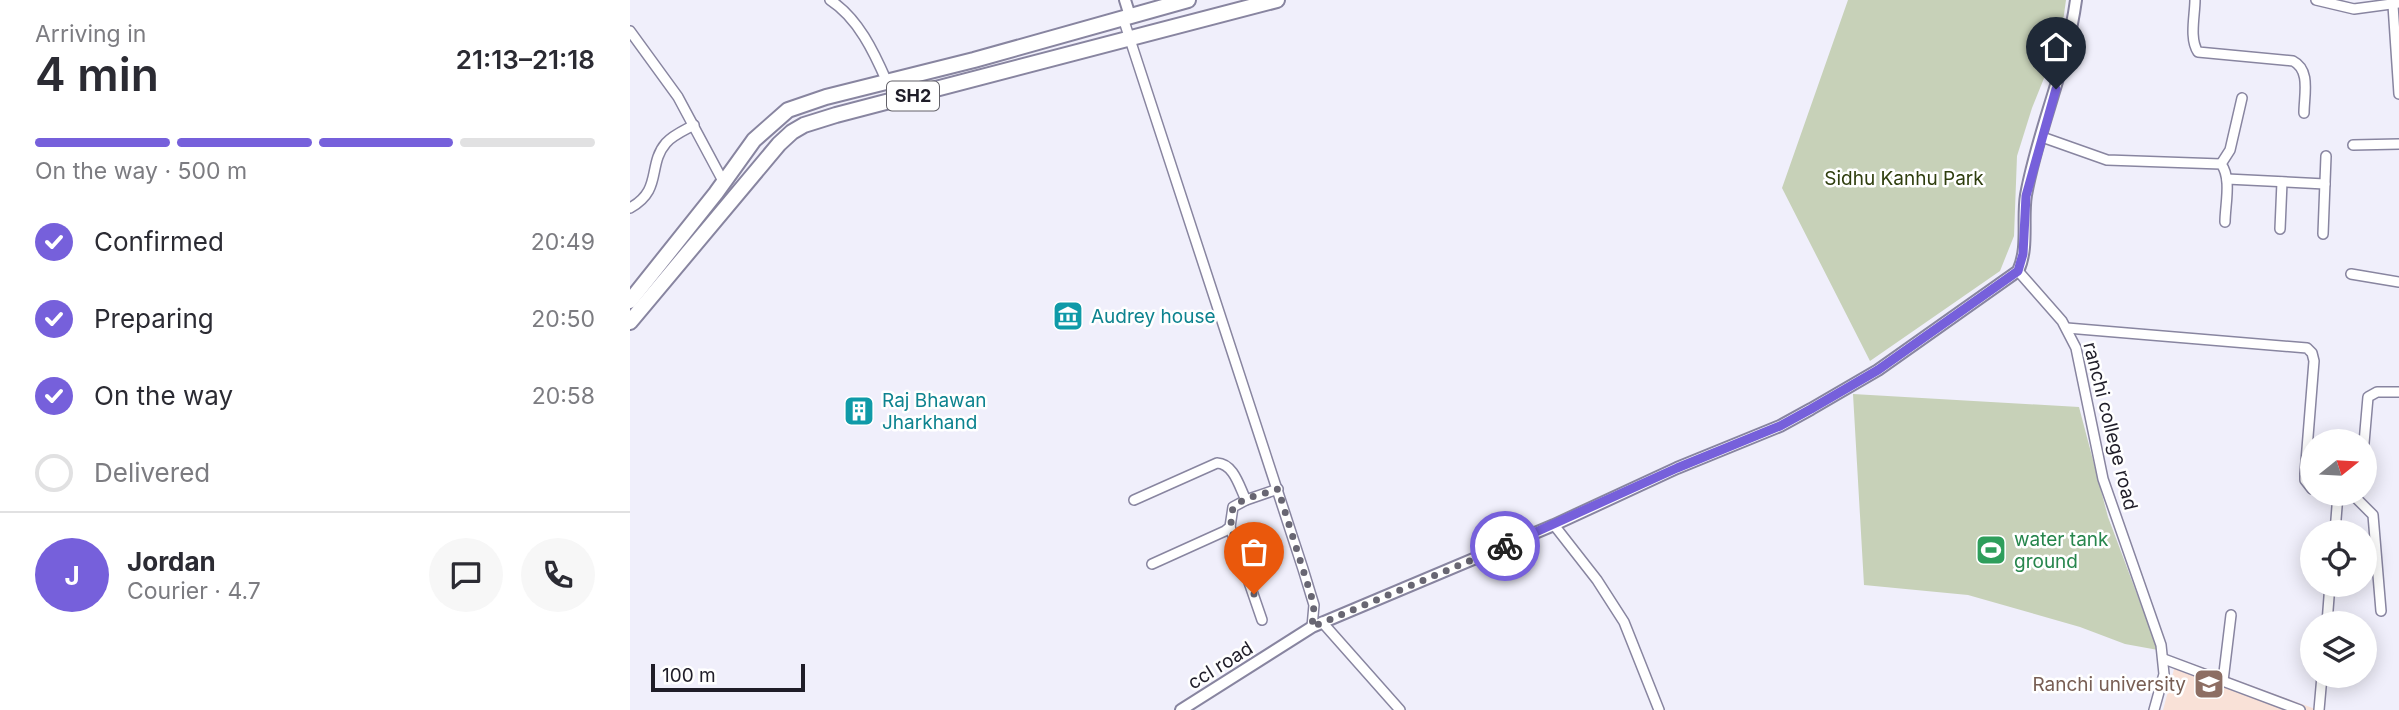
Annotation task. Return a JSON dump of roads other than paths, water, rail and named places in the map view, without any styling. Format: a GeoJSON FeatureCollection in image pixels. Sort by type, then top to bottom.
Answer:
{"type":"FeatureCollection","features":[{"type":"Feature","properties":{"kind":"main road","name":"SH2"},"geometry":{"type":"LineString","coordinates":[[630,301],[716,193],[754,140],[788,110],[826,97],[1188,0]]}},
{"type":"Feature","properties":{"kind":"main road","name":"SH2"},"geometry":{"type":"LineString","coordinates":[[630,322],[762,162],[792,132],[804,125],[1277,0]]}},
{"type":"Feature","properties":{"kind":"street"},"geometry":{"type":"LineString","coordinates":[[830,0],[847,12],[854,22],[877,58],[887,82]]}},
{"type":"Feature","properties":{"kind":"street"},"geometry":{"type":"LineString","coordinates":[[1125,0],[1131,38],[1278,489],[1314,605],[1317,625],[1400,710]]}},
{"type":"Feature","properties":{"kind":"street"},"geometry":{"type":"LineString","coordinates":[[2018,271],[2023,254],[2026,196],[2069,42],[2076,0]]}},
{"type":"Feature","properties":{"kind":"street"},"geometry":{"type":"LineString","coordinates":[[2195,0],[2193,39],[2199,52],[2293,61],[2300,65],[2305,74],[2304,113]]}},
{"type":"Feature","properties":{"kind":"street"},"geometry":{"type":"LineString","coordinates":[[2318,0],[2354,9],[2396,4],[2399,94]]}},
{"type":"Feature","properties":{"kind":"street"},"geometry":{"type":"LineString","coordinates":[[630,31],[667,79],[723,181]]}},
{"type":"Feature","properties":{"kind":"street"},"geometry":{"type":"LineString","coordinates":[[2221,164],[2230,150],[2242,98]]}},
{"type":"Feature","properties":{"kind":"street"},"geometry":{"type":"LineString","coordinates":[[630,208],[642,201],[649,191],[664,146],[694,124]]}},
{"type":"Feature","properties":{"kind":"street"},"geometry":{"type":"LineString","coordinates":[[2042,136],[2107,160],[2221,164],[2227,179],[2225,222]]}},
{"type":"Feature","properties":{"kind":"street"},"geometry":{"type":"LineString","coordinates":[[2353,145],[2399,144]]}},
{"type":"Feature","properties":{"kind":"street"},"geometry":{"type":"LineString","coordinates":[[2323,234],[2326,156]]}},
{"type":"Feature","properties":{"kind":"street"},"geometry":{"type":"LineString","coordinates":[[2227,179],[2325,184]]}},
{"type":"Feature","properties":{"kind":"street"},"geometry":{"type":"LineString","coordinates":[[2280,229],[2282,182]]}},
{"type":"Feature","properties":{"kind":"street","name":"ranchi college road"},"geometry":{"type":"LineString","coordinates":[[2018,271],[2067,328],[2076,348],[2103,479],[2161,645],[2164,674],[2154,710]]}},
{"type":"Feature","properties":{"kind":"street","name":"ccl road"},"geometry":{"type":"LineString","coordinates":[[1181,710],[1317,625],[1780,426],[1878,370],[2018,271]]}},
{"type":"Feature","properties":{"kind":"street"},"geometry":{"type":"LineString","coordinates":[[2350,274],[2399,282]]}},
{"type":"Feature","properties":{"kind":"street"},"geometry":{"type":"LineString","coordinates":[[2067,328],[2307,348],[2314,361],[2309,429]]}},
{"type":"Feature","properties":{"kind":"street"},"geometry":{"type":"LineString","coordinates":[[2365,429],[2368,397],[2377,392],[2399,392]]}},
{"type":"Feature","properties":{"kind":"street"},"geometry":{"type":"LineString","coordinates":[[1133,500],[1217,463],[1230,469],[1246,500]]}},
{"type":"Feature","properties":{"kind":"street"},"geometry":{"type":"LineString","coordinates":[[1262,620],[1230,527],[1233,507],[1278,489]]}},
{"type":"Feature","properties":{"kind":"street"},"geometry":{"type":"LineString","coordinates":[[2363,506],[2372,515],[2381,611]]}},
{"type":"Feature","properties":{"kind":"street"},"geometry":{"type":"LineString","coordinates":[[1554,525],[1597,580],[1624,622],[1658,710]]}},
{"type":"Feature","properties":{"kind":"street"},"geometry":{"type":"LineString","coordinates":[[1152,564],[1230,527]]}},
{"type":"Feature","properties":{"kind":"street"},"geometry":{"type":"LineString","coordinates":[[2222,681],[2231,615]]}},
{"type":"Feature","properties":{"kind":"street"},"geometry":{"type":"LineString","coordinates":[[2164,659],[2300,710]]}},
{"type":"Feature","properties":{"kind":"street"},"geometry":{"type":"LineString","coordinates":[[2319,710],[2321,688]]}},
{"type":"Feature","properties":{"kind":"place","name":"Audrey house"},"geometry":{"type":"Point","coordinates":[1068,316]}},
{"type":"Feature","properties":{"kind":"place","name":"Raj Bhawan Jharkhand"},"geometry":{"type":"Point","coordinates":[859,411]}},
{"type":"Feature","properties":{"kind":"place","name":"water tank ground"},"geometry":{"type":"Point","coordinates":[1991,550]}},
{"type":"Feature","properties":{"kind":"place","name":"Ranchi university"},"geometry":{"type":"Point","coordinates":[2209,684]}},
{"type":"Feature","properties":{"kind":"park label","name":"Sidhu Kanhu Park"},"geometry":{"type":"Point","coordinates":[1904,178]}}]}
